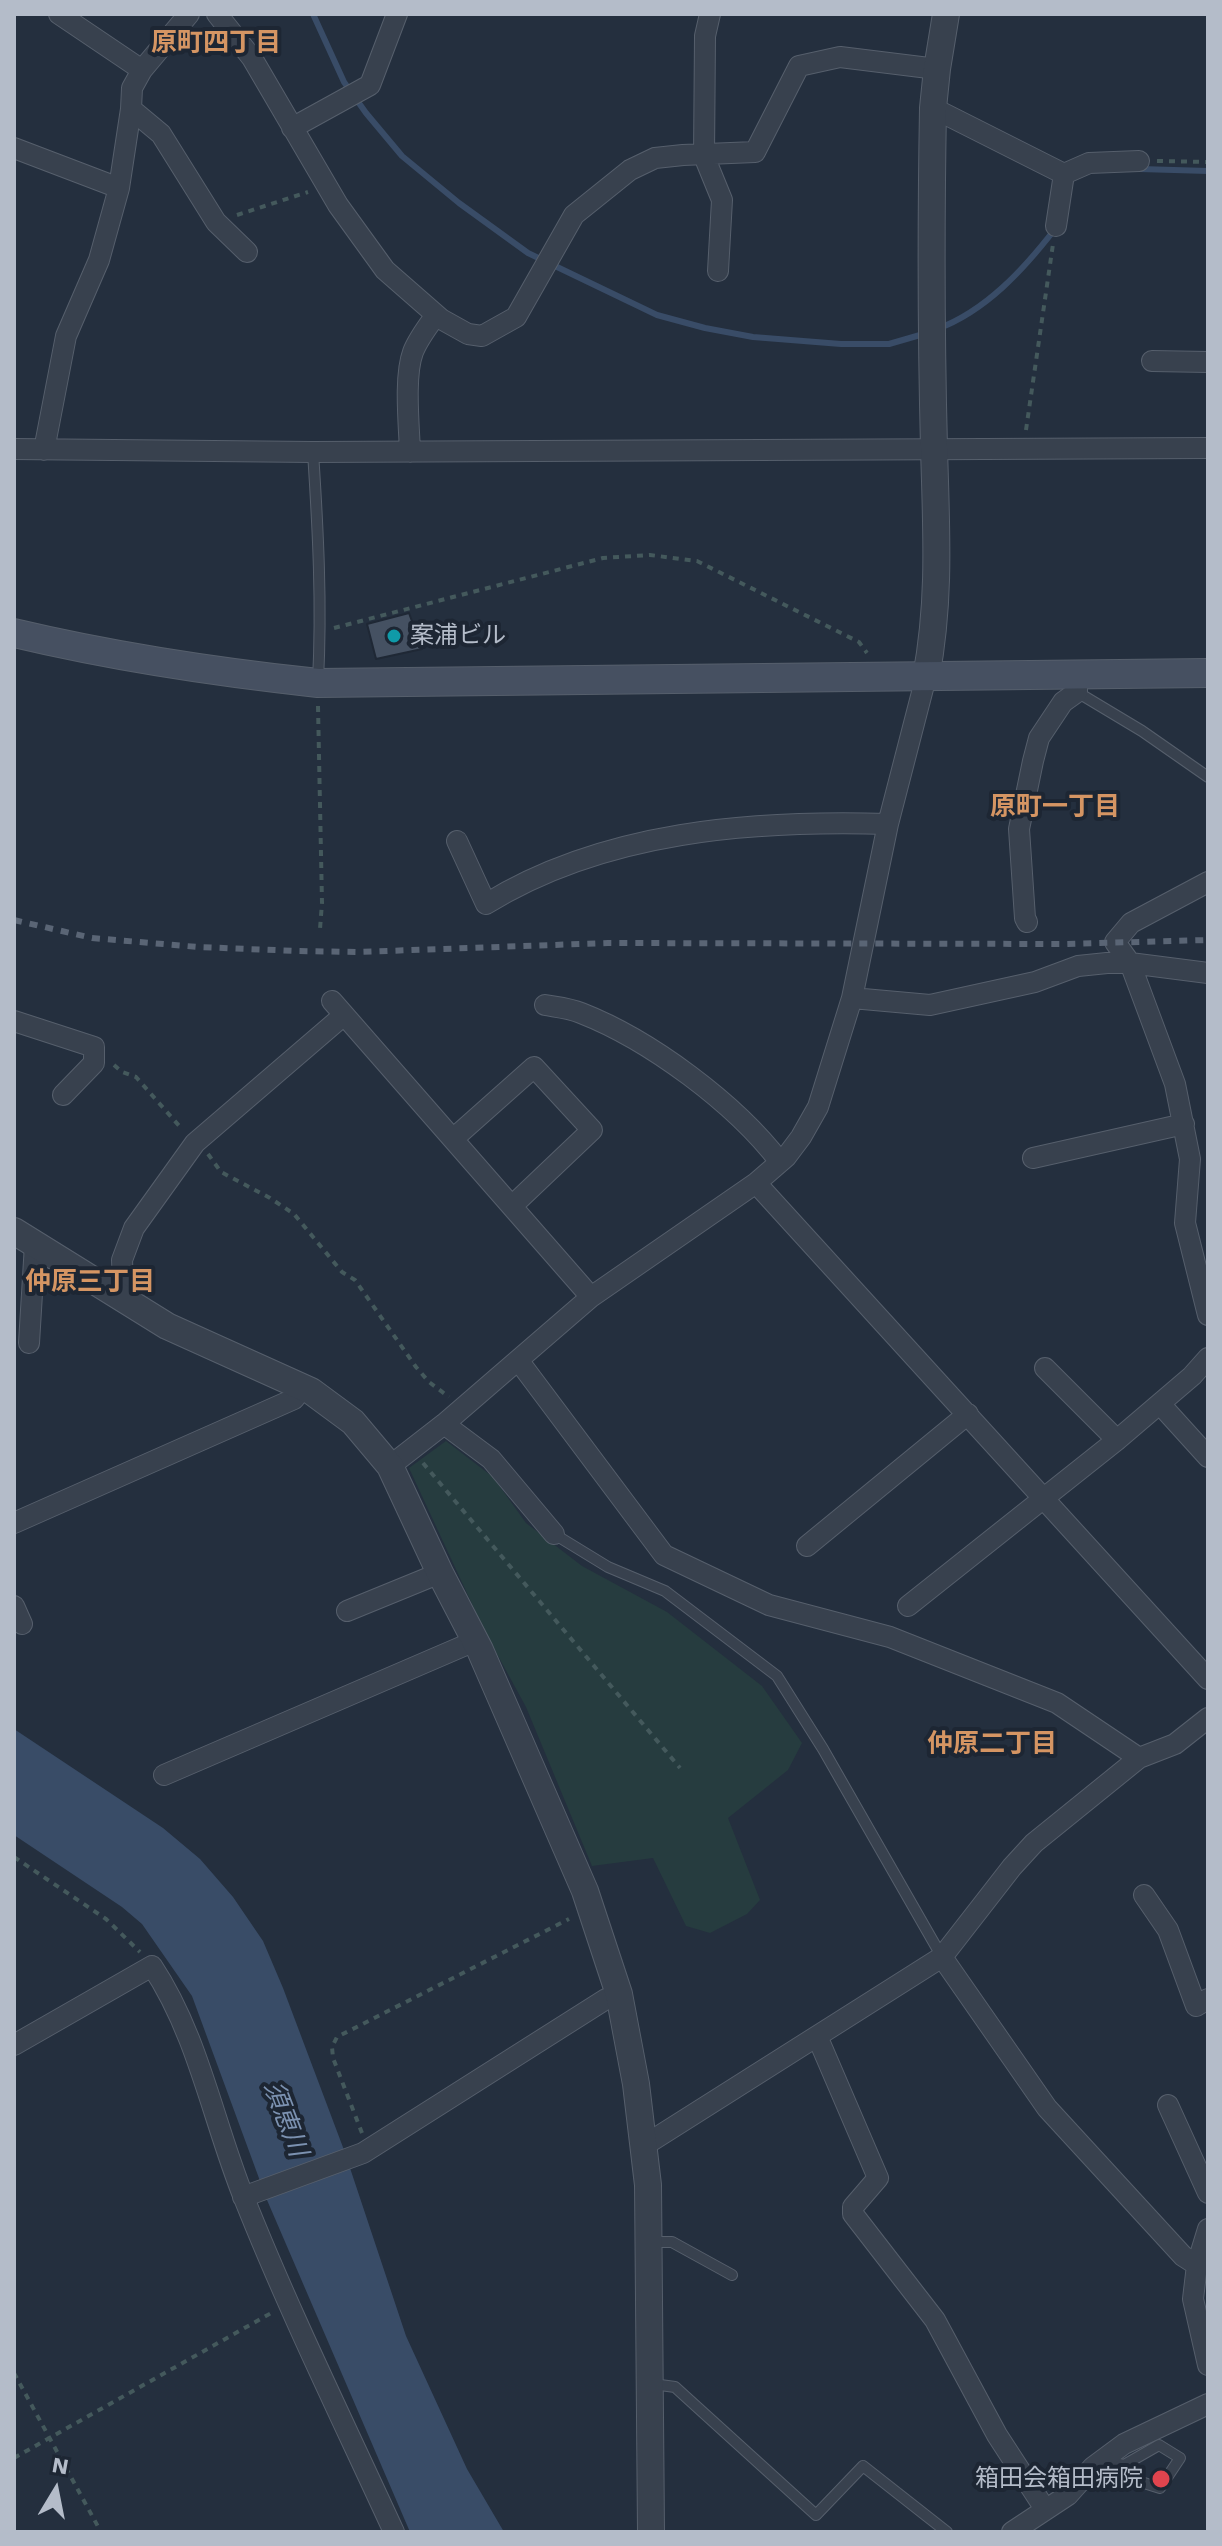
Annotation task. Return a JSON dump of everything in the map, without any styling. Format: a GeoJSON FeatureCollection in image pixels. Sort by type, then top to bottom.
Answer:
{"type":"FeatureCollection","features":[{"type":"Feature","properties":{"kind":"main road"},"geometry":{"type":"LineString","coordinates":[[14,633],[90,651],[183,667],[318,683],[875,677],[1077,683],[1208,673]]}},
{"type":"Feature","properties":{"kind":"street"},"geometry":{"type":"LineString","coordinates":[[59,14],[142,70]]}},
{"type":"Feature","properties":{"kind":"street"},"geometry":{"type":"LineString","coordinates":[[44,450],[66,336],[99,260],[119,188],[132,88],[142,70],[189,14]]}},
{"type":"Feature","properties":{"kind":"street"},"geometry":{"type":"LineString","coordinates":[[217,14],[252,58],[326,186],[385,270],[436,315],[468,334],[482,336],[516,317],[574,215],[630,170],[655,158],[755,152],[799,66],[840,57],[937,69]]}},
{"type":"Feature","properties":{"kind":"street"},"geometry":{"type":"LineString","coordinates":[[292,128],[370,85],[397,14]]}},
{"type":"Feature","properties":{"kind":"street"},"geometry":{"type":"LineString","coordinates":[[710,14],[705,36],[704,156],[722,200],[718,271]]}},
{"type":"Feature","properties":{"kind":"street"},"geometry":{"type":"LineString","coordinates":[[390,1466],[462,1409],[591,1297],[756,1183],[780,1162],[801,1137],[818,1107],[852,998],[888,824],[926,677],[937,589],[933,108],[946,14]]}},
{"type":"Feature","properties":{"kind":"street"},"geometry":{"type":"LineString","coordinates":[[933,108],[1064,174]]}},
{"type":"Feature","properties":{"kind":"street"},"geometry":{"type":"LineString","coordinates":[[131,109],[161,134],[216,222],[247,252]]}},
{"type":"Feature","properties":{"kind":"street"},"geometry":{"type":"LineString","coordinates":[[14,148],[119,188]]}},
{"type":"Feature","properties":{"kind":"street"},"geometry":{"type":"LineString","coordinates":[[1064,174],[1089,163],[1139,161]]}},
{"type":"Feature","properties":{"kind":"street"},"geometry":{"type":"LineString","coordinates":[[1056,226],[1064,174]]}},
{"type":"Feature","properties":{"kind":"street"},"geometry":{"type":"LineString","coordinates":[[410,452],[408,399],[411,359],[414,348],[436,315]]}},
{"type":"Feature","properties":{"kind":"street"},"geometry":{"type":"LineString","coordinates":[[1152,361],[1208,362]]}},
{"type":"Feature","properties":{"kind":"street"},"geometry":{"type":"LineString","coordinates":[[14,449],[410,452],[1208,448]]}},
{"type":"Feature","properties":{"kind":"street"},"geometry":{"type":"LineString","coordinates":[[1027,922],[1019,829],[1033,761],[1039,738],[1077,683]]}},
{"type":"Feature","properties":{"kind":"street"},"geometry":{"type":"LineString","coordinates":[[457,841],[486,904],[516,885],[572,862],[618,848],[672,837],[793,825],[888,824]]}},
{"type":"Feature","properties":{"kind":"street"},"geometry":{"type":"LineString","coordinates":[[1208,882],[1131,923],[1115,942],[1130,963],[1175,1084],[1190,1159],[1185,1223],[1208,1315]]}},
{"type":"Feature","properties":{"kind":"street"},"geometry":{"type":"LineString","coordinates":[[852,998],[930,1005],[1035,982],[1078,966],[1130,963],[1208,973]]}},
{"type":"Feature","properties":{"kind":"street"},"geometry":{"type":"LineString","coordinates":[[545,1005],[578,1012],[645,1046],[728,1107],[759,1135],[780,1162]]}},
{"type":"Feature","properties":{"kind":"street"},"geometry":{"type":"LineString","coordinates":[[118,1295],[123,1283],[122,1260],[134,1228],[195,1143],[338,1008],[591,1297]]}},
{"type":"Feature","properties":{"kind":"street"},"geometry":{"type":"LineString","coordinates":[[14,1021],[94,1047],[94,1063],[63,1095]]}},
{"type":"Feature","properties":{"kind":"street"},"geometry":{"type":"LineString","coordinates":[[453,1139],[534,1067],[592,1130],[512,1206]]}},
{"type":"Feature","properties":{"kind":"street"},"geometry":{"type":"LineString","coordinates":[[1033,1158],[1184,1124]]}},
{"type":"Feature","properties":{"kind":"street"},"geometry":{"type":"LineString","coordinates":[[756,1183],[1208,1679]]}},
{"type":"Feature","properties":{"kind":"street"},"geometry":{"type":"LineString","coordinates":[[25,1237],[167,1326],[311,1391],[353,1422],[390,1466],[475,1641],[585,1891],[619,1994],[645,2145],[650,2242],[651,2532]]}},
{"type":"Feature","properties":{"kind":"street"},"geometry":{"type":"LineString","coordinates":[[25,1237],[29,1343]]}},
{"type":"Feature","properties":{"kind":"street"},"geometry":{"type":"LineString","coordinates":[[908,1606],[1117,1440],[1192,1376],[1208,1358]]}},
{"type":"Feature","properties":{"kind":"street"},"geometry":{"type":"LineString","coordinates":[[518,1360],[664,1555],[769,1605],[890,1637],[1057,1703],[1139,1758]]}},
{"type":"Feature","properties":{"kind":"street"},"geometry":{"type":"LineString","coordinates":[[1045,1368],[1117,1440]]}},
{"type":"Feature","properties":{"kind":"street"},"geometry":{"type":"LineString","coordinates":[[14,1523],[294,1399],[303,1387]]}},
{"type":"Feature","properties":{"kind":"street"},"geometry":{"type":"LineString","coordinates":[[1160,1404],[1208,1457]]}},
{"type":"Feature","properties":{"kind":"street"},"geometry":{"type":"LineString","coordinates":[[807,1546],[968,1414]]}},
{"type":"Feature","properties":{"kind":"street"},"geometry":{"type":"LineString","coordinates":[[444,1424],[491,1459],[554,1534]]}},
{"type":"Feature","properties":{"kind":"street"},"geometry":{"type":"LineString","coordinates":[[347,1611],[440,1573]]}},
{"type":"Feature","properties":{"kind":"street"},"geometry":{"type":"LineString","coordinates":[[164,1775],[475,1641]]}},
{"type":"Feature","properties":{"kind":"street"},"geometry":{"type":"LineString","coordinates":[[645,2145],[942,1957],[1034,1843],[1139,1758],[1175,1744],[1208,1718]]}},
{"type":"Feature","properties":{"kind":"street"},"geometry":{"type":"LineString","coordinates":[[1144,1895],[1168,1930],[1196,2006],[1208,1999]]}},
{"type":"Feature","properties":{"kind":"street"},"geometry":{"type":"LineString","coordinates":[[942,1957],[1047,2108],[1183,2256],[1202,2268]]}},
{"type":"Feature","properties":{"kind":"street"},"geometry":{"type":"LineString","coordinates":[[14,2045],[152,1966],[180,2014],[253,2194],[289,2303],[394,2532]]}},
{"type":"Feature","properties":{"kind":"street"},"geometry":{"type":"LineString","coordinates":[[253,2194],[366,2151],[606,1999],[619,1994]]}},
{"type":"Feature","properties":{"kind":"street"},"geometry":{"type":"LineString","coordinates":[[817,2036],[878,2178],[853,2207],[853,2214],[935,2320],[997,2435],[1045,2509]]}},
{"type":"Feature","properties":{"kind":"street"},"geometry":{"type":"LineString","coordinates":[[1168,2105],[1208,2193]]}},
{"type":"Feature","properties":{"kind":"street"},"geometry":{"type":"LineString","coordinates":[[1208,2229],[1193,2299],[1208,2365]]}},
{"type":"Feature","properties":{"kind":"street"},"geometry":{"type":"LineString","coordinates":[[1012,2532],[1068,2495],[1098,2464],[1124,2444],[1208,2404]]}},
{"type":"Feature","properties":{"kind":"lane"},"geometry":{"type":"LineString","coordinates":[[313,452],[319,544],[318,683]]}},
{"type":"Feature","properties":{"kind":"lane"},"geometry":{"type":"LineString","coordinates":[[1077,683],[1208,777]]}},
{"type":"Feature","properties":{"kind":"lane"},"geometry":{"type":"LineString","coordinates":[[554,1534],[608,1567],[665,1591],[777,1676],[823,1749],[942,1957]]}},
{"type":"Feature","properties":{"kind":"lane"},"geometry":{"type":"LineString","coordinates":[[650,2242],[672,2242],[732,2275]]}},
{"type":"Feature","properties":{"kind":"lane"},"geometry":{"type":"LineString","coordinates":[[651,2384],[675,2387],[816,2515],[863,2466],[947,2532]]}},
{"type":"Feature","properties":{"kind":"lane"},"geometry":{"type":"LineString","coordinates":[[1159,2445],[1180,2458],[1160,2488],[1098,2464],[1124,2465],[1159,2445]]}},
{"type":"Feature","properties":{"kind":"path"},"geometry":{"type":"LineString","coordinates":[[1139,161],[1208,162]]}},
{"type":"Feature","properties":{"kind":"path"},"geometry":{"type":"LineString","coordinates":[[216,222],[326,186]]}},
{"type":"Feature","properties":{"kind":"path"},"geometry":{"type":"LineString","coordinates":[[1025,448],[1056,226]]}},
{"type":"Feature","properties":{"kind":"path"},"geometry":{"type":"LineString","coordinates":[[320,632],[603,558],[650,555],[697,561],[859,642],[873,661],[875,677]]}},
{"type":"Feature","properties":{"kind":"path"},"geometry":{"type":"LineString","coordinates":[[318,683],[320,929]]}},
{"type":"Feature","properties":{"kind":"path"},"geometry":{"type":"LineString","coordinates":[[94,1047],[122,1072],[136,1077],[221,1172],[294,1214],[342,1272],[355,1280],[416,1367],[462,1409]]}},
{"type":"Feature","properties":{"kind":"path"},"geometry":{"type":"LineString","coordinates":[[411,1449],[680,1768]]}},
{"type":"Feature","properties":{"kind":"path"},"geometry":{"type":"LineString","coordinates":[[14,1857],[106,1919],[152,1966]]}},
{"type":"Feature","properties":{"kind":"path"},"geometry":{"type":"LineString","coordinates":[[366,2151],[333,2058],[332,2047],[337,2037],[591,1909]]}},
{"type":"Feature","properties":{"kind":"path"},"geometry":{"type":"LineString","coordinates":[[14,2458],[289,2303]]}},
{"type":"Feature","properties":{"kind":"path"},"geometry":{"type":"LineString","coordinates":[[14,2373],[101,2532]]}},
{"type":"Feature","properties":{"kind":"green space"},"geometry":{"type":"Polygon","coordinates":[[[446,1441],[493,1477],[526,1523],[582,1566],[667,1612],[762,1686],[802,1743],[788,1770],[728,1818],[760,1900],[747,1914],[710,1933],[686,1926],[653,1858],[592,1866],[526,1707],[485,1632],[409,1468],[446,1441]]]}},
{"type":"Feature","properties":{"kind":"water","name":"須恵川"},"geometry":{"type":"Polygon","coordinates":[[[14,1729],[163,1828],[200,1859],[233,1897],[263,1941],[344,2150],[406,2336],[467,2469],[504,2532],[410,2532],[267,2200],[192,1996],[142,1924],[122,1907],[14,1835],[14,1729]]]}},
{"type":"Feature","properties":{"kind":"building","name":"案浦ビル"},"geometry":{"type":"Polygon","coordinates":[[[409,613],[422,649],[376,659],[367,624],[409,613]]]}},
{"type":"Feature","properties":{"kind":"waterway"},"geometry":{"type":"LineString","coordinates":[[313,14],[344,82],[402,156],[459,203],[528,253],[657,315],[705,328],[753,337],[841,344],[889,344],[927,333]]}},
{"type":"Feature","properties":{"kind":"waterway"},"geometry":{"type":"LineString","coordinates":[[1140,169],[1208,171]]}},
{"type":"Feature","properties":{"kind":"waterway"},"geometry":{"type":"LineString","coordinates":[[937,329],[988,300],[1030,259],[1055,229]]}},
{"type":"Feature","properties":{"kind":"railway"},"geometry":{"type":"LineString","coordinates":[[14,920],[92,938],[298,951],[358,952],[608,943],[1065,944],[1208,940]]}},
{"type":"Feature","properties":{"kind":"place","name":"案浦ビル"},"geometry":{"type":"Point","coordinates":[394,636]}},
{"type":"Feature","properties":{"kind":"place","name":"箱田会箱田病院"},"geometry":{"type":"Point","coordinates":[1161,2479]}},
{"type":"Feature","properties":{"kind":"district","name":"原町四丁目"},"geometry":{"type":"Point","coordinates":[216,43]}},
{"type":"Feature","properties":{"kind":"district","name":"原町一丁目"},"geometry":{"type":"Point","coordinates":[1055,807]}},
{"type":"Feature","properties":{"kind":"district","name":"仲原三丁目"},"geometry":{"type":"Point","coordinates":[90,1282]}},
{"type":"Feature","properties":{"kind":"district","name":"仲原二丁目"},"geometry":{"type":"Point","coordinates":[992,1744]}}]}
